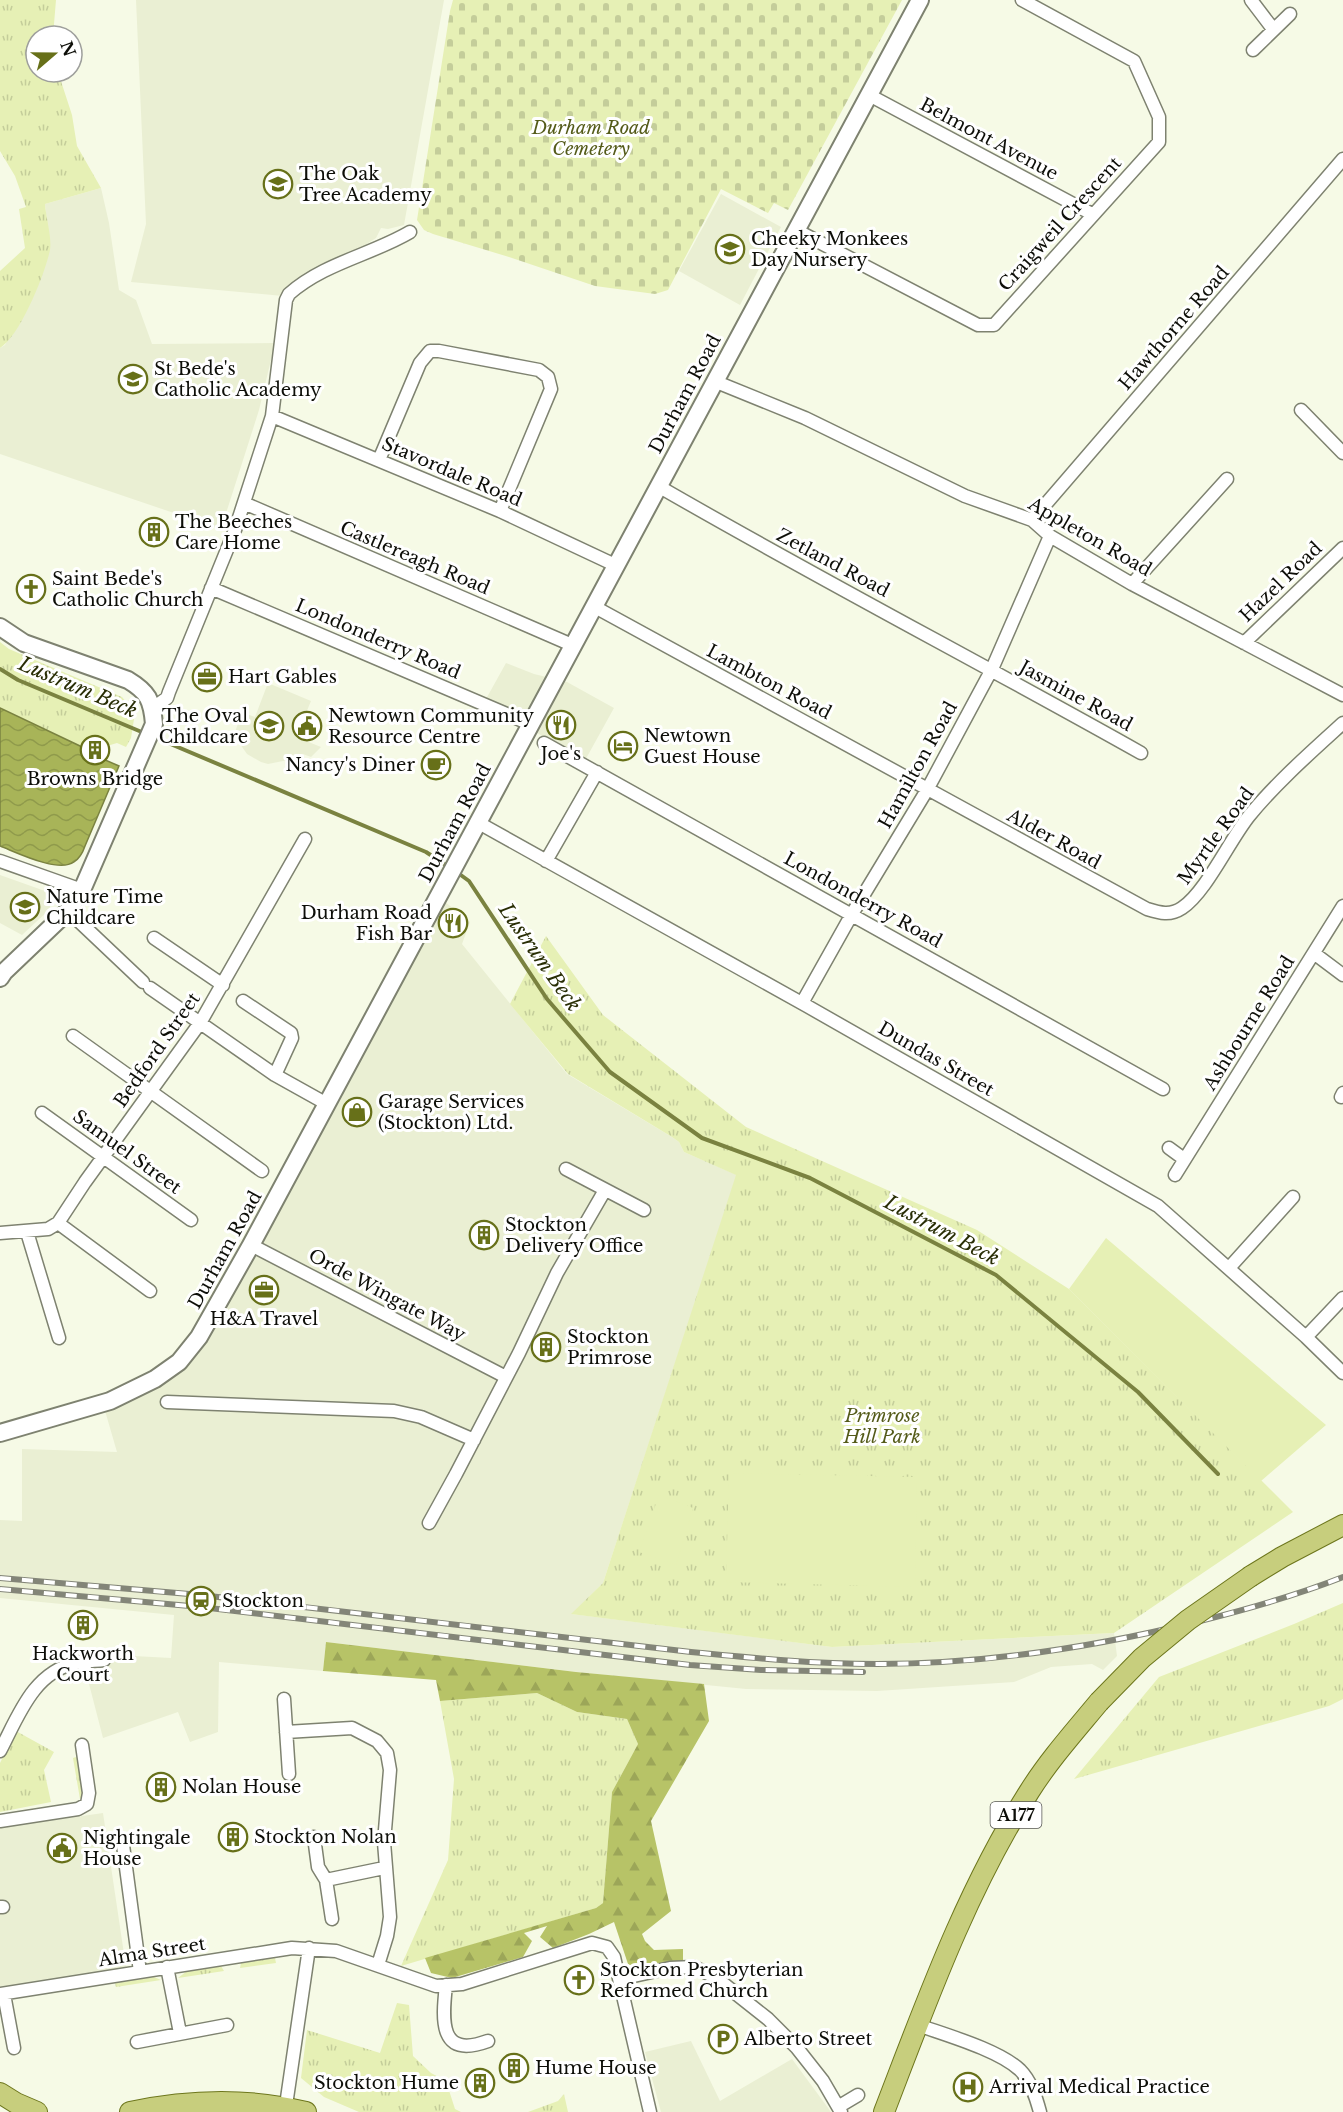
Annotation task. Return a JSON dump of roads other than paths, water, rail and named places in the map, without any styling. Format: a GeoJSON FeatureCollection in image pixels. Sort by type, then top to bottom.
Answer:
{"type":"FeatureCollection","features":[{"type":"Feature","properties":{"kind":"main road","name":"A177"},"geometry":{"type":"LineString","coordinates":[[884,2112],[952,1941],[999,1844],[1029,1791],[1099,1702],[1142,1658],[1188,1620],[1251,1576],[1343,1525]]}},
{"type":"Feature","properties":{"kind":"main road"},"geometry":{"type":"LineString","coordinates":[[0,2093],[37,2112]]}},
{"type":"Feature","properties":{"kind":"main road"},"geometry":{"type":"LineString","coordinates":[[130,2112],[189,2103],[222,2102],[306,2112]]}},
{"type":"Feature","properties":{"kind":"street","name":"Durham Road"},"geometry":{"type":"LineString","coordinates":[[0,1434],[110,1401],[155,1379],[179,1362],[199,1337],[251,1245],[920,0]]}},
{"type":"Feature","properties":{"kind":"street","name":"Craigweil Crescent"},"geometry":{"type":"LineString","coordinates":[[796,230],[978,325],[994,325],[1159,142],[1159,117],[1134,61],[1022,0]]}},
{"type":"Feature","properties":{"kind":"street"},"geometry":{"type":"LineString","coordinates":[[1251,0],[1274,29]]}},
{"type":"Feature","properties":{"kind":"street"},"geometry":{"type":"LineString","coordinates":[[1253,50],[1290,14]]}},
{"type":"Feature","properties":{"kind":"street","name":"Belmont Avenue"},"geometry":{"type":"LineString","coordinates":[[868,95],[1092,214]]}},
{"type":"Feature","properties":{"kind":"street","name":"Hawthorne Road"},"geometry":{"type":"LineString","coordinates":[[1032,520],[1343,159]]}},
{"type":"Feature","properties":{"kind":"street"},"geometry":{"type":"LineString","coordinates":[[0,978],[68,911],[82,890],[145,746],[153,716],[166,698],[244,503],[272,417],[286,300],[289,294],[344,260],[396,240],[410,232]]}},
{"type":"Feature","properties":{"kind":"street"},"geometry":{"type":"LineString","coordinates":[[379,460],[420,363],[430,351],[539,370],[548,377],[551,390],[500,511]]}},
{"type":"Feature","properties":{"kind":"street","name":"Appleton Road"},"geometry":{"type":"LineString","coordinates":[[714,381],[805,418],[965,496],[1032,520],[1050,536],[1132,584],[1343,695]]}},
{"type":"Feature","properties":{"kind":"street"},"geometry":{"type":"LineString","coordinates":[[1301,410],[1343,453]]}},
{"type":"Feature","properties":{"kind":"street","name":"Stavordale Road"},"geometry":{"type":"LineString","coordinates":[[272,417],[500,511],[615,565]]}},
{"type":"Feature","properties":{"kind":"street"},"geometry":{"type":"LineString","coordinates":[[1132,584],[1227,479]]}},
{"type":"Feature","properties":{"kind":"street","name":"Zetland Road"},"geometry":{"type":"LineString","coordinates":[[658,486],[730,528],[992,669]]}},
{"type":"Feature","properties":{"kind":"street","name":"Castlereagh Road"},"geometry":{"type":"LineString","coordinates":[[244,503],[572,645]]}},
{"type":"Feature","properties":{"kind":"street","name":"Hamilton Road"},"geometry":{"type":"LineString","coordinates":[[802,1003],[852,914],[927,790],[992,669],[1050,536]]}},
{"type":"Feature","properties":{"kind":"street","name":"Hazel Road"},"geometry":{"type":"LineString","coordinates":[[1244,643],[1343,548]]}},
{"type":"Feature","properties":{"kind":"street","name":"Londonderry Road"},"geometry":{"type":"LineString","coordinates":[[211,588],[530,724]]}},
{"type":"Feature","properties":{"kind":"street","name":"Lambton Road"},"geometry":{"type":"LineString","coordinates":[[593,606],[927,790]]}},
{"type":"Feature","properties":{"kind":"street"},"geometry":{"type":"LineString","coordinates":[[0,627],[24,643],[128,680],[140,687],[148,696],[153,716]]}},
{"type":"Feature","properties":{"kind":"street","name":"Jasmine Road"},"geometry":{"type":"LineString","coordinates":[[992,669],[1141,753]]}},
{"type":"Feature","properties":{"kind":"street","name":"Myrtle Road"},"geometry":{"type":"LineString","coordinates":[[1167,914],[1180,909],[1194,898],[1247,819],[1270,791],[1343,723]]}},
{"type":"Feature","properties":{"kind":"street","name":"Londonderry Road"},"geometry":{"type":"LineString","coordinates":[[544,743],[1163,1089]]}},
{"type":"Feature","properties":{"kind":"street"},"geometry":{"type":"LineString","coordinates":[[546,861],[597,772]]}},
{"type":"Feature","properties":{"kind":"street","name":"Alder Road"},"geometry":{"type":"LineString","coordinates":[[927,790],[1147,909],[1167,914]]}},
{"type":"Feature","properties":{"kind":"street","name":"Dundas Street"},"geometry":{"type":"LineString","coordinates":[[477,822],[802,1003],[1158,1206],[1306,1337],[1343,1373]]}},
{"type":"Feature","properties":{"kind":"street","name":"Bedford Street"},"geometry":{"type":"LineString","coordinates":[[58,1223],[200,1023],[305,839]]}},
{"type":"Feature","properties":{"kind":"street"},"geometry":{"type":"LineString","coordinates":[[0,861],[82,890]]}},
{"type":"Feature","properties":{"kind":"street","name":"Ashbourne Road"},"geometry":{"type":"LineString","coordinates":[[1175,1175],[1343,906]]}},
{"type":"Feature","properties":{"kind":"street"},"geometry":{"type":"LineString","coordinates":[[68,911],[147,985],[275,1075],[327,1104]]}},
{"type":"Feature","properties":{"kind":"street"},"geometry":{"type":"LineString","coordinates":[[154,938],[223,985]]}},
{"type":"Feature","properties":{"kind":"street"},"geometry":{"type":"LineString","coordinates":[[1315,954],[1343,975]]}},
{"type":"Feature","properties":{"kind":"street"},"geometry":{"type":"LineString","coordinates":[[243,1001],[291,1033],[292,1038],[275,1075]]}},
{"type":"Feature","properties":{"kind":"street"},"geometry":{"type":"LineString","coordinates":[[73,1036],[262,1171]]}},
{"type":"Feature","properties":{"kind":"street","name":"Samuel Street"},"geometry":{"type":"LineString","coordinates":[[42,1113],[191,1220]]}},
{"type":"Feature","properties":{"kind":"street"},"geometry":{"type":"LineString","coordinates":[[1168,1148],[1184,1159]]}},
{"type":"Feature","properties":{"kind":"street"},"geometry":{"type":"LineString","coordinates":[[566,1169],[644,1210]]}},
{"type":"Feature","properties":{"kind":"street"},"geometry":{"type":"LineString","coordinates":[[429,1522],[474,1440],[557,1273],[605,1190]]}},
{"type":"Feature","properties":{"kind":"street"},"geometry":{"type":"LineString","coordinates":[[1229,1268],[1293,1197]]}},
{"type":"Feature","properties":{"kind":"street"},"geometry":{"type":"LineString","coordinates":[[0,1233],[27,1232],[48,1228],[58,1223],[150,1291]]}},
{"type":"Feature","properties":{"kind":"street"},"geometry":{"type":"LineString","coordinates":[[27,1232],[59,1338]]}},
{"type":"Feature","properties":{"kind":"street","name":"Orde Wingate Way"},"geometry":{"type":"LineString","coordinates":[[251,1245],[506,1377]]}},
{"type":"Feature","properties":{"kind":"street"},"geometry":{"type":"LineString","coordinates":[[1306,1337],[1343,1298]]}},
{"type":"Feature","properties":{"kind":"street"},"geometry":{"type":"LineString","coordinates":[[167,1402],[394,1411],[421,1417],[474,1440]]}},
{"type":"Feature","properties":{"kind":"street"},"geometry":{"type":"LineString","coordinates":[[0,1751],[31,1692],[65,1666],[85,1668],[104,1660]]}},
{"type":"Feature","properties":{"kind":"street"},"geometry":{"type":"LineString","coordinates":[[284,1699],[289,1774]]}},
{"type":"Feature","properties":{"kind":"street"},"geometry":{"type":"LineString","coordinates":[[286,1732],[352,1728],[377,1741],[387,1753],[390,1770],[384,1868],[390,1917],[378,1965]]}},
{"type":"Feature","properties":{"kind":"street"},"geometry":{"type":"LineString","coordinates":[[0,1821],[78,1809],[87,1804],[89,1799],[82,1744]]}},
{"type":"Feature","properties":{"kind":"street"},"geometry":{"type":"LineString","coordinates":[[314,1837],[318,1867],[326,1880],[332,1919]]}},
{"type":"Feature","properties":{"kind":"street"},"geometry":{"type":"LineString","coordinates":[[123,1845],[140,1972]]}},
{"type":"Feature","properties":{"kind":"street"},"geometry":{"type":"LineString","coordinates":[[326,1880],[384,1868]]}},
{"type":"Feature","properties":{"kind":"street"},"geometry":{"type":"LineString","coordinates":[[488,2041],[472,2047],[457,2044],[447,2034],[442,2017],[446,1985],[462,1984],[592,1942],[607,1947],[614,1957],[620,1979],[650,2112]]}},
{"type":"Feature","properties":{"kind":"street","name":"Alma Street"},"geometry":{"type":"LineString","coordinates":[[2,1994],[292,1948],[336,1951],[436,1986],[446,1985]]}},
{"type":"Feature","properties":{"kind":"street"},"geometry":{"type":"LineString","coordinates":[[285,2110],[309,1948]]}},
{"type":"Feature","properties":{"kind":"street"},"geometry":{"type":"LineString","coordinates":[[167,1967],[180,2033]]}},
{"type":"Feature","properties":{"kind":"street"},"geometry":{"type":"LineString","coordinates":[[620,1979],[670,1968],[694,1967],[715,1977],[768,2019],[797,2048],[823,2081],[840,2109],[858,2095]]}},
{"type":"Feature","properties":{"kind":"street"},"geometry":{"type":"LineString","coordinates":[[2,1994],[14,2048]]}},
{"type":"Feature","properties":{"kind":"street"},"geometry":{"type":"LineString","coordinates":[[136,2042],[227,2025]]}},
{"type":"Feature","properties":{"kind":"street"},"geometry":{"type":"LineString","coordinates":[[918,2025],[1002,2057],[1020,2071],[1036,2095],[1040,2112]]}},
{"type":"Feature","properties":{"kind":"water"},"geometry":{"type":"Polygon","coordinates":[[[0,708],[119,766],[80,857],[74,862],[67,865],[48,864],[0,846],[0,708]]]}},
{"type":"Feature","properties":{"kind":"waterway","name":"Lustrum Beck"},"geometry":{"type":"LineString","coordinates":[[0,669],[18,680],[144,733]]}},
{"type":"Feature","properties":{"kind":"waterway","name":"Lustrum Beck"},"geometry":{"type":"LineString","coordinates":[[154,737],[426,852],[449,867]]}},
{"type":"Feature","properties":{"kind":"waterway","name":"Lustrum Beck"},"geometry":{"type":"LineString","coordinates":[[458,873],[469,881],[547,999],[610,1072],[702,1138],[810,1178],[996,1275],[1138,1392],[1218,1474]]}},
{"type":"Feature","properties":{"kind":"railway"},"geometry":{"type":"LineString","coordinates":[[0,1578],[201,1595],[691,1652],[807,1662],[877,1664],[999,1657],[1121,1639],[1236,1612],[1343,1577]]}},
{"type":"Feature","properties":{"kind":"railway"},"geometry":{"type":"LineString","coordinates":[[0,1589],[201,1607],[690,1665],[761,1670],[863,1672]]}},
{"type":"Feature","properties":{"kind":"place","name":"The Oak Tree Academy"},"geometry":{"type":"Point","coordinates":[278,184]}},
{"type":"Feature","properties":{"kind":"place","name":"Cheeky Monkees Day Nursery"},"geometry":{"type":"Point","coordinates":[730,249]}},
{"type":"Feature","properties":{"kind":"place","name":"St Bede's Catholic Academy"},"geometry":{"type":"Point","coordinates":[133,379]}},
{"type":"Feature","properties":{"kind":"place","name":"The Beeches Care Home"},"geometry":{"type":"Point","coordinates":[154,532]}},
{"type":"Feature","properties":{"kind":"place","name":"Saint Bede's Catholic Church"},"geometry":{"type":"Point","coordinates":[31,589]}},
{"type":"Feature","properties":{"kind":"place","name":"Hart Gables"},"geometry":{"type":"Point","coordinates":[207,677]}},
{"type":"Feature","properties":{"kind":"place","name":"Joe's"},"geometry":{"type":"Point","coordinates":[561,725]}},
{"type":"Feature","properties":{"kind":"place","name":"The Oval Childcare"},"geometry":{"type":"Point","coordinates":[269,726]}},
{"type":"Feature","properties":{"kind":"place","name":"Newtown Community Resource Centre"},"geometry":{"type":"Point","coordinates":[307,726]}},
{"type":"Feature","properties":{"kind":"place","name":"Newtown Guest House"},"geometry":{"type":"Point","coordinates":[623,746]}},
{"type":"Feature","properties":{"kind":"place","name":"Browns Bridge"},"geometry":{"type":"Point","coordinates":[95,750]}},
{"type":"Feature","properties":{"kind":"place","name":"Nancy's Diner"},"geometry":{"type":"Point","coordinates":[436,765]}},
{"type":"Feature","properties":{"kind":"place","name":"Nature Time Childcare"},"geometry":{"type":"Point","coordinates":[25,907]}},
{"type":"Feature","properties":{"kind":"place","name":"Durham Road Fish Bar"},"geometry":{"type":"Point","coordinates":[453,923]}},
{"type":"Feature","properties":{"kind":"place","name":"Garage Services (Stockton) Ltd."},"geometry":{"type":"Point","coordinates":[357,1112]}},
{"type":"Feature","properties":{"kind":"place","name":"Stockton Delivery Office"},"geometry":{"type":"Point","coordinates":[484,1235]}},
{"type":"Feature","properties":{"kind":"place","name":"H&A Travel"},"geometry":{"type":"Point","coordinates":[264,1290]}},
{"type":"Feature","properties":{"kind":"place","name":"Stockton Primrose"},"geometry":{"type":"Point","coordinates":[546,1347]}},
{"type":"Feature","properties":{"kind":"place","name":"Stockton"},"geometry":{"type":"Point","coordinates":[201,1601]}},
{"type":"Feature","properties":{"kind":"place","name":"Hackworth Court"},"geometry":{"type":"Point","coordinates":[83,1625]}},
{"type":"Feature","properties":{"kind":"place","name":"Nolan House"},"geometry":{"type":"Point","coordinates":[161,1787]}},
{"type":"Feature","properties":{"kind":"place","name":"Stockton Nolan"},"geometry":{"type":"Point","coordinates":[233,1837]}},
{"type":"Feature","properties":{"kind":"place","name":"Nightingale House"},"geometry":{"type":"Point","coordinates":[62,1848]}},
{"type":"Feature","properties":{"kind":"place","name":"Stockton Presbyterian Reformed Church"},"geometry":{"type":"Point","coordinates":[579,1980]}},
{"type":"Feature","properties":{"kind":"place","name":"Alberto Street"},"geometry":{"type":"Point","coordinates":[723,2039]}},
{"type":"Feature","properties":{"kind":"place","name":"Hume House"},"geometry":{"type":"Point","coordinates":[514,2068]}},
{"type":"Feature","properties":{"kind":"place","name":"Stockton Hume"},"geometry":{"type":"Point","coordinates":[480,2083]}},
{"type":"Feature","properties":{"kind":"place","name":"Arrival Medical Practice"},"geometry":{"type":"Point","coordinates":[968,2087]}},
{"type":"Feature","properties":{"kind":"park label","name":"Durham Road Cemetery"},"geometry":{"type":"Point","coordinates":[591,138]}},
{"type":"Feature","properties":{"kind":"park label","name":"Primrose Hill Park"},"geometry":{"type":"Point","coordinates":[882,1426]}}]}
